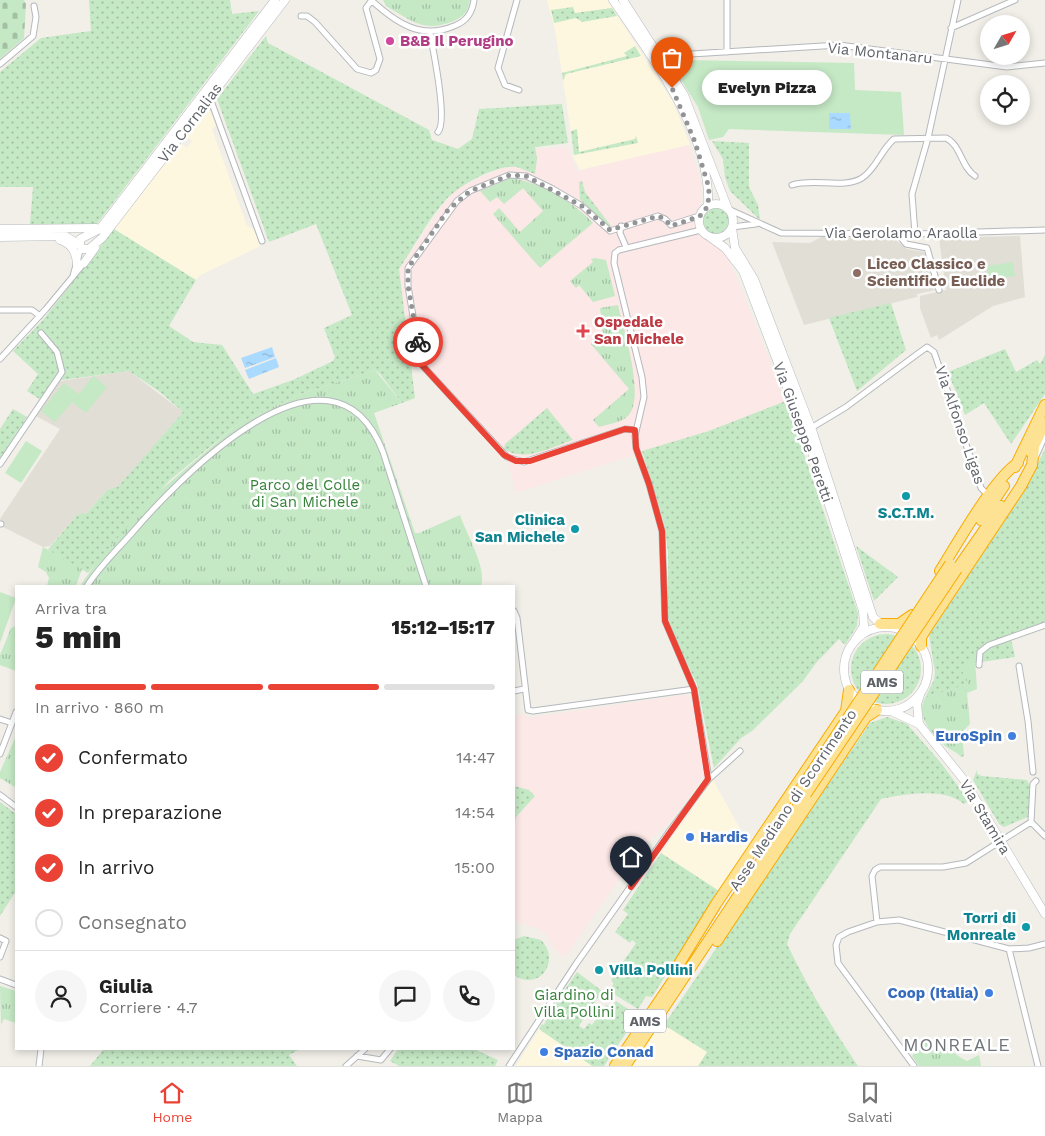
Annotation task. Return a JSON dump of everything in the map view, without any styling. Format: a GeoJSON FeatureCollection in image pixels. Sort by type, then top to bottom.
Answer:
{"type":"FeatureCollection","features":[{"type":"Feature","properties":{"kind":"highway","name":"Asse Mediano di Scorrimento"},"geometry":{"type":"LineString","coordinates":[[615,1066],[803,792],[954,567],[1018,463],[1045,405]]}},
{"type":"Feature","properties":{"kind":"highway","name":"Asse Mediano di Scorrimento"},"geometry":{"type":"LineString","coordinates":[[954,567],[1006,498],[1034,448],[1045,423]]}},
{"type":"Feature","properties":{"kind":"highway"},"geometry":{"type":"LineString","coordinates":[[921,646],[921,637],[997,525],[1032,465],[1034,448]]}},
{"type":"Feature","properties":{"kind":"highway"},"geometry":{"type":"LineString","coordinates":[[902,630],[989,496],[1009,468],[1018,463]]}},
{"type":"Feature","properties":{"kind":"highway"},"geometry":{"type":"LineString","coordinates":[[883,626],[899,624],[912,615]]}},
{"type":"Feature","properties":{"kind":"highway"},"geometry":{"type":"LineString","coordinates":[[676,976],[679,964],[716,904],[846,711],[849,690]]}},
{"type":"Feature","properties":{"kind":"highway"},"geometry":{"type":"LineString","coordinates":[[688,973],[698,966],[738,912],[866,717],[877,710]]}},
{"type":"Feature","properties":{"kind":"highway"},"geometry":{"type":"LineString","coordinates":[[830,734],[842,734],[846,747]]}},
{"type":"Feature","properties":{"kind":"highway","name":"Asse Mediano di Scorrimento"},"geometry":{"type":"LineString","coordinates":[[625,1066],[688,973],[803,792]]}},
{"type":"Feature","properties":{"kind":"street","name":"Via Cornalias"},"geometry":{"type":"LineString","coordinates":[[85,234],[101,227],[275,0]]}},
{"type":"Feature","properties":{"kind":"street","name":"Via Cornalias"},"geometry":{"type":"LineString","coordinates":[[92,246],[102,238],[285,0]]}},
{"type":"Feature","properties":{"kind":"street"},"geometry":{"type":"LineString","coordinates":[[301,16],[307,16],[315,22],[357,70],[371,73],[376,70],[380,59],[366,8],[371,0],[401,22],[415,29],[430,33],[446,29],[463,21],[473,11],[474,0]]}},
{"type":"Feature","properties":{"kind":"street"},"geometry":{"type":"LineString","coordinates":[[517,0],[498,68],[505,85],[519,90]]}},
{"type":"Feature","properties":{"kind":"street"},"geometry":{"type":"LineString","coordinates":[[613,0],[672,88],[683,109],[704,167],[709,188],[708,206],[700,216],[671,226],[665,219],[658,216],[610,230],[582,206],[555,190],[526,176],[510,175],[470,191],[457,201],[408,268],[408,286],[421,364],[507,457],[524,462],[625,429],[635,430]]}},
{"type":"Feature","properties":{"kind":"street","name":"Via Giuseppe Peretti"},"geometry":{"type":"LineString","coordinates":[[623,0],[689,106],[733,219],[732,228],[735,248],[754,279],[811,428],[873,617],[883,626]]}},
{"type":"Feature","properties":{"kind":"street"},"geometry":{"type":"LineString","coordinates":[[727,0],[727,52]]}},
{"type":"Feature","properties":{"kind":"street"},"geometry":{"type":"LineString","coordinates":[[914,234],[912,194],[928,138],[958,0]]}},
{"type":"Feature","properties":{"kind":"street"},"geometry":{"type":"LineString","coordinates":[[951,28],[1016,0]]}},
{"type":"Feature","properties":{"kind":"street"},"geometry":{"type":"LineString","coordinates":[[0,64],[33,36],[36,17],[34,6]]}},
{"type":"Feature","properties":{"kind":"street"},"geometry":{"type":"LineString","coordinates":[[430,33],[440,88],[442,125],[438,132]]}},
{"type":"Feature","properties":{"kind":"street","name":"Via Montanaru"},"geometry":{"type":"LineString","coordinates":[[659,56],[671,57],[685,54],[839,45],[1007,67],[1045,63]]}},
{"type":"Feature","properties":{"kind":"street"},"geometry":{"type":"LineString","coordinates":[[679,88],[676,67],[685,54]]}},
{"type":"Feature","properties":{"kind":"street"},"geometry":{"type":"LineString","coordinates":[[209,97],[262,241]]}},
{"type":"Feature","properties":{"kind":"street"},"geometry":{"type":"LineString","coordinates":[[792,185],[856,181],[868,174],[884,149],[894,140],[928,138],[946,138],[951,140],[968,170],[975,176]]}},
{"type":"Feature","properties":{"kind":"street"},"geometry":{"type":"LineString","coordinates":[[708,206],[717,204],[728,209]]}},
{"type":"Feature","properties":{"kind":"street","name":"Via Gerolamo Araolla"},"geometry":{"type":"LineString","coordinates":[[728,209],[781,233],[914,234],[1045,230]]}},
{"type":"Feature","properties":{"kind":"street"},"geometry":{"type":"LineString","coordinates":[[700,216],[701,230],[626,247],[615,253],[614,263],[629,319],[644,398],[635,430],[636,448],[649,484],[662,531],[665,621],[694,689],[708,779]]}},
{"type":"Feature","properties":{"kind":"street"},"geometry":{"type":"LineString","coordinates":[[710,237],[722,237],[732,228],[746,224],[759,224]]}},
{"type":"Feature","properties":{"kind":"street"},"geometry":{"type":"LineString","coordinates":[[621,226],[620,233],[626,247]]}},
{"type":"Feature","properties":{"kind":"street"},"geometry":{"type":"LineString","coordinates":[[0,229],[85,234],[92,238],[92,246],[72,279],[0,359]]}},
{"type":"Feature","properties":{"kind":"street","name":"Via Giuseppe Peretti"},"geometry":{"type":"LineString","coordinates":[[701,230],[725,248],[743,271],[814,458],[863,610],[864,626],[855,640]]}},
{"type":"Feature","properties":{"kind":"street"},"geometry":{"type":"LineString","coordinates":[[80,264],[80,239],[85,234]]}},
{"type":"Feature","properties":{"kind":"street"},"geometry":{"type":"LineString","coordinates":[[898,234],[906,244],[927,248],[939,290]]}},
{"type":"Feature","properties":{"kind":"street"},"geometry":{"type":"LineString","coordinates":[[0,237],[65,236],[87,250],[92,246]]}},
{"type":"Feature","properties":{"kind":"street"},"geometry":{"type":"LineString","coordinates":[[50,237],[66,242],[72,247],[80,264]]}},
{"type":"Feature","properties":{"kind":"street"},"geometry":{"type":"LineString","coordinates":[[80,264],[102,238]]}},
{"type":"Feature","properties":{"kind":"street"},"geometry":{"type":"LineString","coordinates":[[0,310],[32,310],[40,316]]}},
{"type":"Feature","properties":{"kind":"street"},"geometry":{"type":"LineString","coordinates":[[0,464],[62,372],[57,352],[41,333]]}},
{"type":"Feature","properties":{"kind":"street","name":"Via Alfonso Ligas"},"geometry":{"type":"LineString","coordinates":[[811,428],[846,407],[927,347],[931,348],[981,488],[989,496]]}},
{"type":"Feature","properties":{"kind":"street"},"geometry":{"type":"LineString","coordinates":[[88,585],[161,499],[222,446],[249,425],[268,415],[294,404],[313,400],[331,402],[348,409],[363,419],[376,434],[384,452],[426,585]]}},
{"type":"Feature","properties":{"kind":"street"},"geometry":{"type":"LineString","coordinates":[[1032,465],[1045,436]]}},
{"type":"Feature","properties":{"kind":"street"},"geometry":{"type":"LineString","coordinates":[[515,614],[528,710],[533,711],[694,689]]}},
{"type":"Feature","properties":{"kind":"street"},"geometry":{"type":"LineString","coordinates":[[979,665],[978,659],[983,649],[989,645],[1016,637],[1045,625]]}},
{"type":"Feature","properties":{"kind":"street"},"geometry":{"type":"LineString","coordinates":[[919,724],[917,704],[922,691],[928,668],[921,646],[902,630],[883,626],[855,640],[848,651],[844,664],[844,677],[849,690],[859,701],[877,710],[891,711],[909,704],[922,691]]}},
{"type":"Feature","properties":{"kind":"street"},"geometry":{"type":"LineString","coordinates":[[1019,666],[1028,721],[1033,772]]}},
{"type":"Feature","properties":{"kind":"street"},"geometry":{"type":"LineString","coordinates":[[515,691],[524,689]]}},
{"type":"Feature","properties":{"kind":"street","name":"Via Stamira"},"geometry":{"type":"LineString","coordinates":[[891,711],[919,724],[964,780],[1045,914]]}},
{"type":"Feature","properties":{"kind":"street"},"geometry":{"type":"LineString","coordinates":[[0,754],[15,715]]}},
{"type":"Feature","properties":{"kind":"street"},"geometry":{"type":"LineString","coordinates":[[0,719],[12,723]]}},
{"type":"Feature","properties":{"kind":"street"},"geometry":{"type":"LineString","coordinates":[[509,1066],[576,964],[708,779],[740,751]]}},
{"type":"Feature","properties":{"kind":"street"},"geometry":{"type":"LineString","coordinates":[[1036,781],[1033,784],[1031,822],[1045,836]]}},
{"type":"Feature","properties":{"kind":"street"},"geometry":{"type":"LineString","coordinates":[[0,795],[15,806]]}},
{"type":"Feature","properties":{"kind":"street"},"geometry":{"type":"LineString","coordinates":[[877,922],[872,876],[875,870],[880,867],[943,867],[966,863],[1031,822]]}},
{"type":"Feature","properties":{"kind":"street"},"geometry":{"type":"LineString","coordinates":[[914,1066],[852,983],[835,954],[836,945],[843,934],[877,922],[899,920],[1009,949],[1029,948],[1045,944]]}},
{"type":"Feature","properties":{"kind":"street"},"geometry":{"type":"LineString","coordinates":[[0,938],[6,940],[0,958]]}},
{"type":"Feature","properties":{"kind":"street"},"geometry":{"type":"LineString","coordinates":[[1009,949],[1038,1066],[1045,1062]]}},
{"type":"Feature","properties":{"kind":"street"},"geometry":{"type":"LineString","coordinates":[[0,979],[15,985]]}},
{"type":"Feature","properties":{"kind":"street"},"geometry":{"type":"LineString","coordinates":[[39,1066],[41,1050]]}},
{"type":"Feature","properties":{"kind":"street"},"geometry":{"type":"LineString","coordinates":[[346,1066],[364,1050]]}},
{"type":"Feature","properties":{"kind":"street"},"geometry":{"type":"LineString","coordinates":[[357,1056],[381,1060],[389,1050]]}},
{"type":"Feature","properties":{"kind":"shaded area"},"geometry":{"type":"Polygon","coordinates":[[[547,0],[607,0],[673,102],[690,145],[580,170],[572,155],[574,154],[562,73],[555,30],[547,0]]]}},
{"type":"Feature","properties":{"kind":"shaded area"},"geometry":{"type":"Polygon","coordinates":[[[207,109],[210,111],[216,125],[212,130],[247,226],[254,229],[260,246],[199,276],[196,280],[114,229],[181,143],[187,148],[192,141],[186,136],[207,109]]]}},
{"type":"Feature","properties":{"kind":"shaded area","name":"Ospedale San Michele"},"geometry":{"type":"Polygon","coordinates":[[[689,145],[702,185],[700,225],[705,234],[722,247],[731,264],[786,401],[709,431],[516,493],[508,463],[419,367],[402,300],[399,269],[448,198],[462,186],[502,168],[516,167],[535,174],[537,159],[535,149],[568,147],[576,171],[689,145]]]}},
{"type":"Feature","properties":{"kind":"shaded area","name":"Liceo Classico e Scientifico Euclide"},"geometry":{"type":"Polygon","coordinates":[[[823,236],[892,237],[907,249],[924,252],[935,290],[917,294],[917,297],[804,325],[772,242],[810,243],[823,236]]]}},
{"type":"Feature","properties":{"kind":"shaded area"},"geometry":{"type":"Polygon","coordinates":[[[1020,236],[1025,297],[993,306],[939,340],[937,335],[931,338],[920,308],[920,296],[946,290],[939,238],[1020,236]]]}},
{"type":"Feature","properties":{"kind":"shaded area"},"geometry":{"type":"Polygon","coordinates":[[[129,371],[183,412],[118,488],[107,490],[87,513],[78,514],[50,546],[43,547],[3,527],[0,519],[60,429],[36,416],[60,381],[129,371]]]}},
{"type":"Feature","properties":{"kind":"shaded area"},"geometry":{"type":"Polygon","coordinates":[[[683,695],[693,699],[704,772],[701,780],[672,820],[641,848],[565,957],[555,949],[546,934],[538,929],[515,921],[515,820],[535,796],[529,790],[515,786],[515,715],[525,714],[527,718],[683,695]]]}},
{"type":"Feature","properties":{"kind":"shaded area"},"geometry":{"type":"Polygon","coordinates":[[[713,780],[749,845],[719,891],[661,853],[713,780]]]}},
{"type":"Feature","properties":{"kind":"shaded area"},"geometry":{"type":"Polygon","coordinates":[[[661,1023],[708,1052],[698,1066],[629,1066],[661,1023]]]}},
{"type":"Feature","properties":{"kind":"shaded area"},"geometry":{"type":"Polygon","coordinates":[[[539,1029],[588,1062],[592,1066],[516,1066],[539,1029]]]}},
{"type":"Feature","properties":{"kind":"green space"},"geometry":{"type":"Polygon","coordinates":[[[0,0],[24,0],[26,4],[24,38],[0,59],[0,0]]]}},
{"type":"Feature","properties":{"kind":"green space"},"geometry":{"type":"Polygon","coordinates":[[[89,0],[230,0],[232,14],[259,11],[97,224],[30,224],[33,187],[0,187],[0,72],[41,38],[91,31],[89,0]]]}},
{"type":"Feature","properties":{"kind":"green space"},"geometry":{"type":"Polygon","coordinates":[[[383,0],[470,0],[468,8],[462,16],[451,22],[432,26],[409,20],[386,6],[383,0]]]}},
{"type":"Feature","properties":{"kind":"green space"},"geometry":{"type":"Polygon","coordinates":[[[573,7],[575,13],[612,8],[617,16],[582,22],[576,18],[554,23],[551,10],[573,7]]]}},
{"type":"Feature","properties":{"kind":"green space"},"geometry":{"type":"Polygon","coordinates":[[[266,36],[268,43],[429,130],[432,140],[458,149],[472,139],[479,109],[562,104],[568,143],[535,147],[537,159],[535,174],[517,167],[509,167],[489,172],[458,189],[432,217],[399,269],[415,398],[402,403],[375,370],[301,394],[239,423],[170,480],[88,573],[48,550],[78,514],[87,513],[107,490],[118,487],[183,412],[160,392],[129,371],[54,381],[41,400],[27,391],[38,374],[13,351],[43,320],[114,229],[196,280],[169,326],[193,342],[222,345],[253,394],[293,380],[333,361],[335,357],[324,328],[352,315],[316,224],[269,242],[217,99],[266,36]]]}},
{"type":"Feature","properties":{"kind":"green space"},"geometry":{"type":"Polygon","coordinates":[[[635,46],[641,56],[566,74],[563,81],[562,73],[627,56],[624,53],[635,46]]]}},
{"type":"Feature","properties":{"kind":"green space"},"geometry":{"type":"Polygon","coordinates":[[[685,60],[854,63],[855,90],[901,92],[904,135],[729,129],[723,137],[709,140],[698,107],[681,80],[685,60]]]}},
{"type":"Feature","properties":{"kind":"green space"},"geometry":{"type":"Polygon","coordinates":[[[577,129],[579,152],[635,139],[636,136],[638,143],[574,155],[571,131],[577,129]]]}},
{"type":"Feature","properties":{"kind":"green space"},"geometry":{"type":"Polygon","coordinates":[[[712,141],[749,143],[749,187],[758,205],[760,220],[730,191],[725,177],[723,159],[712,141]]]}},
{"type":"Feature","properties":{"kind":"green space"},"geometry":{"type":"Polygon","coordinates":[[[510,178],[531,183],[555,194],[577,208],[593,223],[540,268],[493,214],[499,208],[520,232],[543,211],[523,188],[504,204],[497,197],[490,202],[480,191],[510,178]]]}},
{"type":"Feature","properties":{"kind":"green space"},"geometry":{"type":"Polygon","coordinates":[[[582,181],[585,192],[611,226],[599,220],[580,200],[579,182],[582,181]]]}},
{"type":"Feature","properties":{"kind":"green space"},"geometry":{"type":"Polygon","coordinates":[[[716,208],[725,212],[729,221],[725,230],[716,234],[707,230],[703,221],[707,212],[716,208]]]}},
{"type":"Feature","properties":{"kind":"green space"},"geometry":{"type":"Polygon","coordinates":[[[591,259],[606,260],[615,296],[593,302],[579,285],[576,288],[570,281],[593,262],[591,259]]]}},
{"type":"Feature","properties":{"kind":"green space"},"geometry":{"type":"Polygon","coordinates":[[[1013,262],[1015,276],[989,279],[987,266],[1013,262]]]}},
{"type":"Feature","properties":{"kind":"green space"},"geometry":{"type":"Polygon","coordinates":[[[891,303],[906,350],[857,391],[829,318],[891,303]]]}},
{"type":"Feature","properties":{"kind":"green space"},"geometry":{"type":"Polygon","coordinates":[[[618,305],[632,362],[635,394],[633,407],[625,418],[599,427],[593,420],[629,389],[591,344],[603,334],[600,308],[618,305]]]}},
{"type":"Feature","properties":{"kind":"green space"},"geometry":{"type":"Polygon","coordinates":[[[1005,349],[1016,372],[1037,360],[1040,364],[1045,355],[1045,394],[1011,444],[984,403],[965,415],[948,372],[1005,349]]]}},
{"type":"Feature","properties":{"kind":"green space","name":"Parco del Colle di San Michele"},"geometry":{"type":"Polygon","coordinates":[[[375,370],[402,403],[374,413],[415,533],[460,515],[479,560],[481,585],[81,585],[99,559],[154,496],[239,423],[301,394],[375,370]]]}},
{"type":"Feature","properties":{"kind":"green space"},"geometry":{"type":"Polygon","coordinates":[[[93,376],[107,387],[86,413],[72,402],[55,422],[41,411],[64,383],[79,394],[93,376]]]}},
{"type":"Feature","properties":{"kind":"green space"},"geometry":{"type":"Polygon","coordinates":[[[786,401],[858,613],[857,626],[845,645],[839,639],[816,663],[803,681],[752,731],[741,738],[714,768],[697,684],[675,639],[668,617],[668,552],[664,523],[642,451],[709,431],[786,401]]]}},
{"type":"Feature","properties":{"kind":"green space"},"geometry":{"type":"Polygon","coordinates":[[[547,408],[573,440],[547,450],[529,454],[512,453],[504,449],[505,444],[547,408]]]}},
{"type":"Feature","properties":{"kind":"green space"},"geometry":{"type":"Polygon","coordinates":[[[13,409],[27,417],[0,459],[0,429],[13,409]]]}},
{"type":"Feature","properties":{"kind":"green space"},"geometry":{"type":"Polygon","coordinates":[[[26,441],[42,451],[21,483],[5,473],[26,441]]]}},
{"type":"Feature","properties":{"kind":"green space"},"geometry":{"type":"Polygon","coordinates":[[[1045,449],[1045,622],[1010,634],[1015,657],[975,663],[967,679],[969,684],[925,698],[934,680],[935,672],[929,635],[1019,499],[1045,449]]]}},
{"type":"Feature","properties":{"kind":"green space"},"geometry":{"type":"Polygon","coordinates":[[[856,546],[898,577],[874,601],[856,546]]]}},
{"type":"Feature","properties":{"kind":"green space"},"geometry":{"type":"Polygon","coordinates":[[[43,547],[82,569],[76,585],[47,585],[49,578],[46,572],[38,567],[43,547]]]}},
{"type":"Feature","properties":{"kind":"green space"},"geometry":{"type":"Polygon","coordinates":[[[0,592],[15,598],[15,601],[0,643],[0,592]]]}},
{"type":"Feature","properties":{"kind":"green space"},"geometry":{"type":"Polygon","coordinates":[[[15,626],[15,671],[0,665],[0,655],[11,628],[15,626]]]}},
{"type":"Feature","properties":{"kind":"green space"},"geometry":{"type":"Polygon","coordinates":[[[893,634],[906,640],[915,649],[919,655],[921,669],[919,683],[911,694],[900,702],[879,704],[872,702],[861,694],[853,683],[851,662],[853,655],[861,644],[872,636],[893,634]]]}},
{"type":"Feature","properties":{"kind":"green space"},"geometry":{"type":"Polygon","coordinates":[[[975,661],[977,689],[967,693],[970,724],[962,732],[964,756],[961,757],[945,746],[930,730],[924,718],[922,705],[925,698],[968,684],[962,671],[964,664],[975,661]]]}},
{"type":"Feature","properties":{"kind":"green space"},"geometry":{"type":"Polygon","coordinates":[[[887,717],[907,724],[941,763],[969,801],[964,804],[946,795],[924,793],[881,799],[790,934],[787,944],[803,976],[858,1066],[698,1066],[707,1052],[661,1023],[668,1019],[870,723],[887,717]]]}},
{"type":"Feature","properties":{"kind":"green space"},"geometry":{"type":"Polygon","coordinates":[[[15,738],[15,787],[0,778],[0,772],[15,738]]]}},
{"type":"Feature","properties":{"kind":"green space"},"geometry":{"type":"Polygon","coordinates":[[[977,770],[977,774],[982,776],[1027,780],[1031,789],[1030,816],[1004,827],[999,824],[973,780],[977,770]]]}},
{"type":"Feature","properties":{"kind":"green space"},"geometry":{"type":"Polygon","coordinates":[[[515,786],[529,790],[535,796],[515,820],[515,786]]]}},
{"type":"Feature","properties":{"kind":"green space"},"geometry":{"type":"Polygon","coordinates":[[[0,802],[15,813],[15,893],[0,916],[0,802]]]}},
{"type":"Feature","properties":{"kind":"green space"},"geometry":{"type":"Polygon","coordinates":[[[661,853],[719,891],[652,997],[646,996],[638,1009],[609,991],[614,983],[611,980],[636,943],[632,940],[630,943],[615,932],[628,914],[623,910],[661,853]]]}},
{"type":"Feature","properties":{"kind":"green space"},"geometry":{"type":"Polygon","coordinates":[[[524,936],[541,940],[547,949],[548,965],[539,977],[531,980],[515,975],[515,940],[524,936]]]}},
{"type":"Feature","properties":{"kind":"green space","name":"Giardino di Villa Pollini"},"geometry":{"type":"Polygon","coordinates":[[[577,972],[602,991],[579,1026],[584,1029],[589,1023],[592,1025],[606,1005],[611,1008],[616,1001],[634,1013],[628,1021],[632,1024],[604,1066],[592,1066],[539,1029],[542,1024],[544,1025],[549,1013],[577,972]]]}},
{"type":"Feature","properties":{"kind":"green space"},"geometry":{"type":"Polygon","coordinates":[[[0,986],[15,991],[15,1023],[4,1019],[1,1025],[0,986]]]}},
{"type":"Feature","properties":{"kind":"green space"},"geometry":{"type":"Polygon","coordinates":[[[931,1040],[946,1046],[967,1061],[979,1055],[981,1066],[919,1066],[912,1056],[921,1045],[931,1040]]]}},
{"type":"Feature","properties":{"kind":"green space"},"geometry":{"type":"Polygon","coordinates":[[[103,1050],[298,1050],[289,1055],[297,1066],[90,1066],[103,1050]]]}},
{"type":"Feature","properties":{"kind":"green space"},"geometry":{"type":"Polygon","coordinates":[[[397,1050],[476,1050],[498,1060],[495,1066],[399,1066],[390,1061],[397,1050]]]}},
{"type":"Feature","properties":{"kind":"water"},"geometry":{"type":"Polygon","coordinates":[[[829,113],[850,113],[851,129],[829,129],[829,113]]]}},
{"type":"Feature","properties":{"kind":"water"},"geometry":{"type":"Polygon","coordinates":[[[272,347],[275,357],[245,368],[241,358],[272,347]]]}},
{"type":"Feature","properties":{"kind":"water"},"geometry":{"type":"Polygon","coordinates":[[[276,358],[279,367],[249,379],[245,370],[276,358]]]}},
{"type":"Feature","properties":{"kind":"way so far"},"geometry":{"type":"LineString","coordinates":[[418,342],[411,310],[408,268],[448,210],[470,191],[496,179],[510,175],[526,176],[582,206],[598,223],[610,230],[658,216],[665,219],[671,226],[700,216],[704,208],[708,206],[709,188],[704,167],[683,109],[672,88]]}},
{"type":"Feature","properties":{"kind":"place","name":"B&B Il Perugino"},"geometry":{"type":"Point","coordinates":[390,41]}},
{"type":"Feature","properties":{"kind":"place","name":"Evelyn Pizza"},"geometry":{"type":"Point","coordinates":[672,88]}},
{"type":"Feature","properties":{"kind":"place","name":"Liceo Classico e Scientifico Euclide"},"geometry":{"type":"Point","coordinates":[857,273]}},
{"type":"Feature","properties":{"kind":"place","name":"Ospedale San Michele"},"geometry":{"type":"Point","coordinates":[583,331]}},
{"type":"Feature","properties":{"kind":"place","name":"S.C.T.M."},"geometry":{"type":"Point","coordinates":[906,496]}},
{"type":"Feature","properties":{"kind":"place","name":"Clinica San Michele"},"geometry":{"type":"Point","coordinates":[575,529]}},
{"type":"Feature","properties":{"kind":"place","name":"EuroSpin"},"geometry":{"type":"Point","coordinates":[1012,736]}},
{"type":"Feature","properties":{"kind":"place","name":"Hardis"},"geometry":{"type":"Point","coordinates":[690,837]}},
{"type":"Feature","properties":{"kind":"place","name":"Torri di Monreale"},"geometry":{"type":"Point","coordinates":[1026,927]}},
{"type":"Feature","properties":{"kind":"place","name":"Villa Pollini"},"geometry":{"type":"Point","coordinates":[599,970]}},
{"type":"Feature","properties":{"kind":"place","name":"Coop (Italia)"},"geometry":{"type":"Point","coordinates":[989,993]}},
{"type":"Feature","properties":{"kind":"place","name":"Spazio Conad"},"geometry":{"type":"Point","coordinates":[544,1052]}},
{"type":"Feature","properties":{"kind":"district","name":"MONREALE"},"geometry":{"type":"Point","coordinates":[957,1044]}},
{"type":"Feature","properties":{"kind":"route"},"geometry":{"type":"LineString","coordinates":[[418,342],[421,364],[504,455],[516,461],[530,461],[625,429],[635,430],[636,448],[649,484],[662,531],[664,548],[663,610],[665,621],[668,633],[690,677],[698,702],[708,779],[631,887]]}}]}
